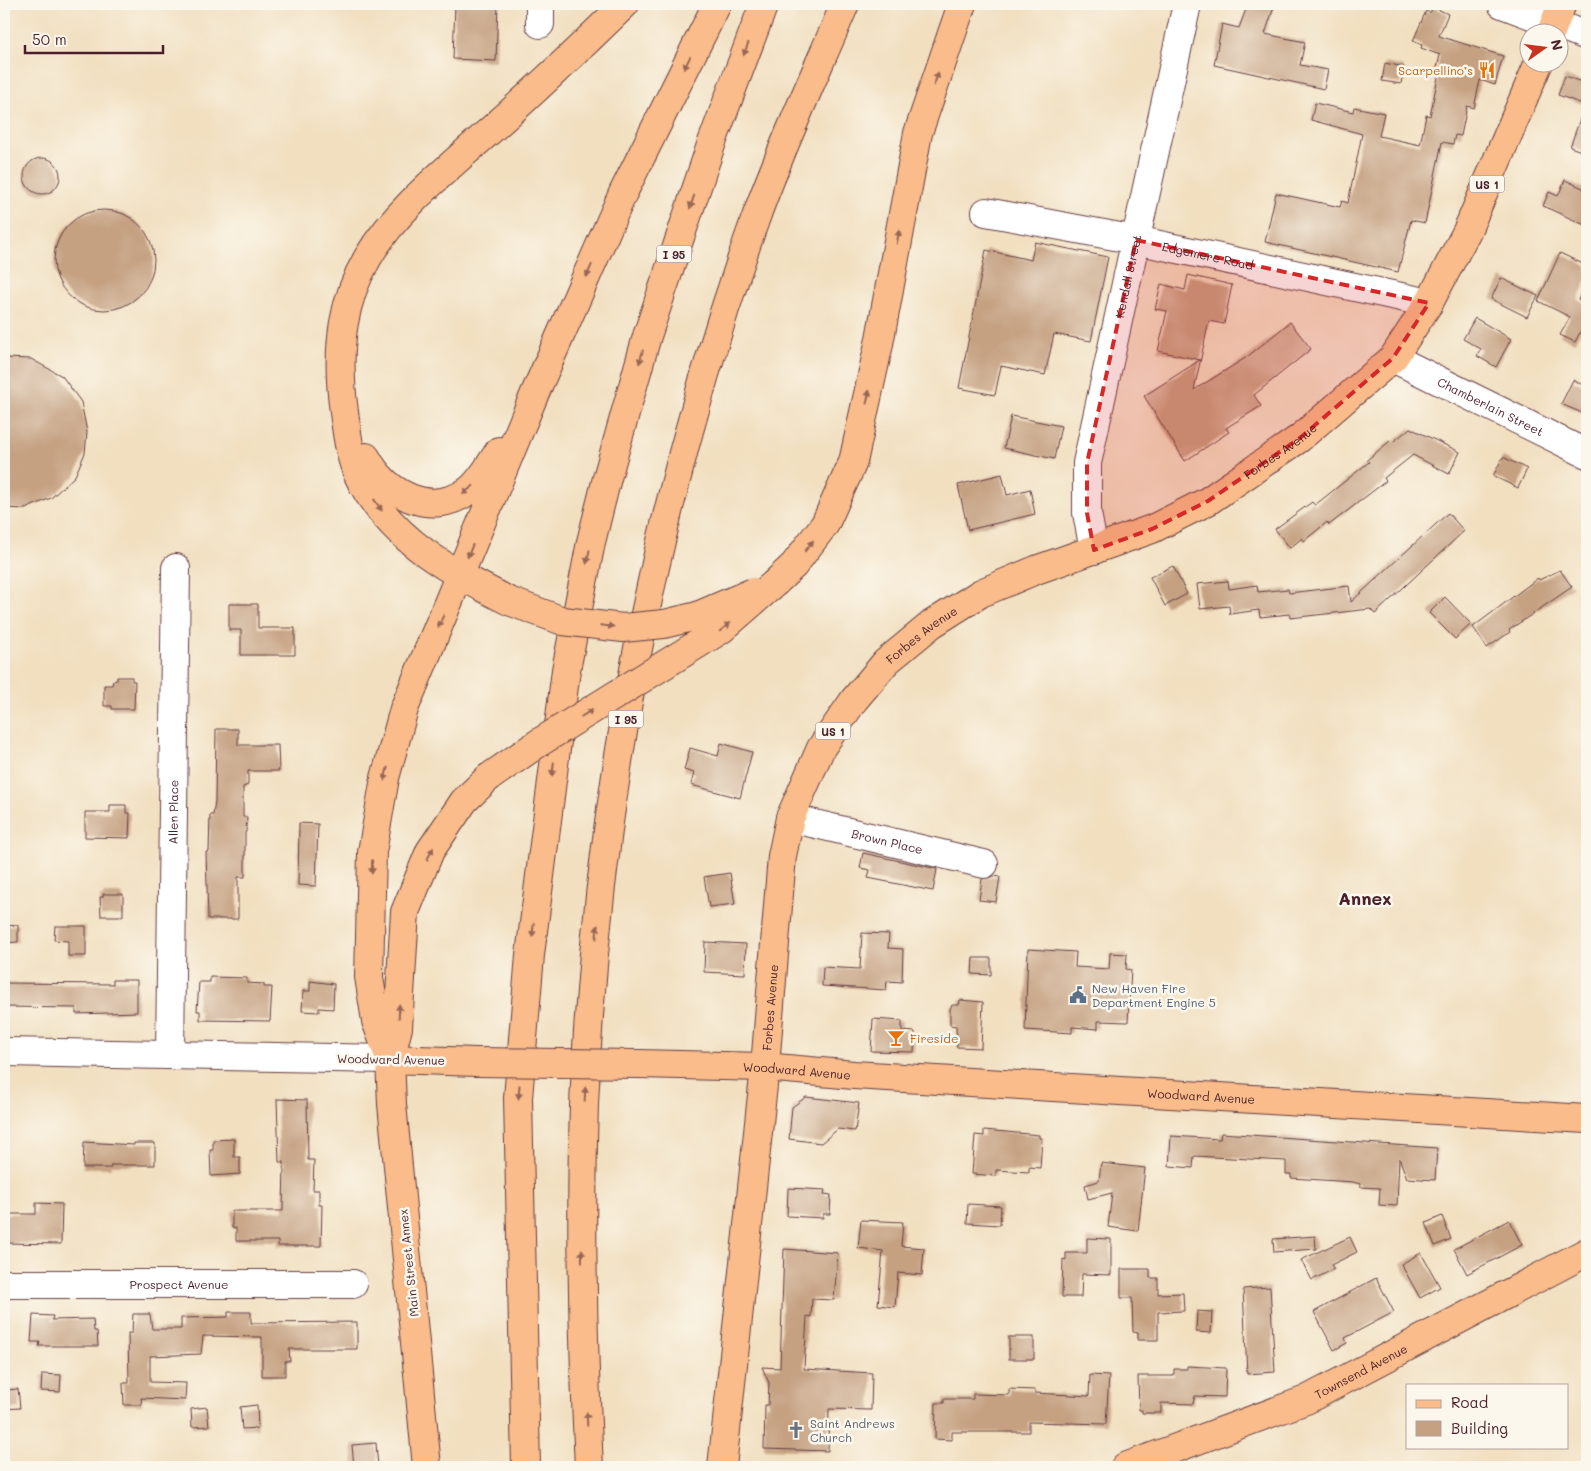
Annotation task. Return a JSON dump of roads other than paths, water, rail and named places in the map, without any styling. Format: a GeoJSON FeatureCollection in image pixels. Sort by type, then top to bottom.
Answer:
{"type":"FeatureCollection","features":[{"type":"Feature","properties":{"kind":"main road"},"geometry":{"type":"LineString","coordinates":[[626,4],[566,63],[405,207],[380,236],[361,267],[348,303],[342,328],[339,359],[348,438],[360,480],[385,515],[402,534],[431,558],[460,576],[509,601],[563,621],[622,628],[664,624],[698,616],[776,582]]}},
{"type":"Feature","properties":{"kind":"main road"},"geometry":{"type":"LineString","coordinates":[[390,1059],[376,1021],[369,977],[372,852],[385,778],[404,709],[535,393],[622,193],[717,4]]}},
{"type":"Feature","properties":{"kind":"main road","name":"I 95"},"geometry":{"type":"LineString","coordinates":[[526,1467],[518,1098],[532,946],[566,670],[591,542],[647,336],[714,136],[764,4]]}},
{"type":"Feature","properties":{"kind":"main road","name":"I 95"},"geometry":{"type":"LineString","coordinates":[[588,1467],[582,1265],[586,1083],[600,902],[628,703],[670,507],[714,346],[756,217],[845,4]]}},
{"type":"Feature","properties":{"kind":"main road"},"geometry":{"type":"LineString","coordinates":[[390,1059],[398,1028],[405,912],[430,851],[464,801],[488,778],[722,629],[794,565],[826,524],[853,462],[877,354],[918,133],[962,4]]}},
{"type":"Feature","properties":{"kind":"main road","name":"Forbes Avenue"},"geometry":{"type":"LineString","coordinates":[[722,1467],[764,1067],[782,856],[790,818],[821,748],[854,700],[886,662],[932,624],[981,593],[1036,570],[1152,529],[1208,501],[1300,438],[1393,358],[1429,303],[1467,231],[1535,72]]}},
{"type":"Feature","properties":{"kind":"main road"},"geometry":{"type":"LineString","coordinates":[[342,394],[361,446],[377,475],[407,498],[430,504],[446,502],[469,491],[485,473],[535,393]]}},
{"type":"Feature","properties":{"kind":"main road","name":"Woodward Avenue"},"geometry":{"type":"LineString","coordinates":[[390,1059],[764,1067],[854,1075],[1587,1119]]}},
{"type":"Feature","properties":{"kind":"main road","name":"Main Street Annex"},"geometry":{"type":"LineString","coordinates":[[390,1059],[393,1114],[427,1467]]}},
{"type":"Feature","properties":{"kind":"main road","name":"Townsend Avenue"},"geometry":{"type":"LineString","coordinates":[[1125,1467],[1306,1400],[1587,1252]]}},
{"type":"Feature","properties":{"kind":"street","name":"Kendall Street"},"geometry":{"type":"LineString","coordinates":[[1094,550],[1087,514],[1087,463],[1187,4]]}},
{"type":"Feature","properties":{"kind":"street"},"geometry":{"type":"LineString","coordinates":[[1502,4],[1556,20],[1587,36]]}},
{"type":"Feature","properties":{"kind":"street","name":"Edgemere Road"},"geometry":{"type":"LineString","coordinates":[[986,212],[1136,240],[1429,303]]}},
{"type":"Feature","properties":{"kind":"street","name":"Chamberlain Street"},"geometry":{"type":"LineString","coordinates":[[1393,358],[1587,454]]}},
{"type":"Feature","properties":{"kind":"street","name":"Allen Place"},"geometry":{"type":"LineString","coordinates":[[170,1054],[176,568]]}},
{"type":"Feature","properties":{"kind":"street","name":"Brown Place"},"geometry":{"type":"LineString","coordinates":[[790,818],[984,864]]}},
{"type":"Feature","properties":{"kind":"street","name":"Woodward Avenue"},"geometry":{"type":"LineString","coordinates":[[4,1052],[390,1059]]}},
{"type":"Feature","properties":{"kind":"street","name":"Prospect Avenue"},"geometry":{"type":"LineString","coordinates":[[4,1284],[353,1284]]}},
{"type":"Feature","properties":{"kind":"place","name":"Scarpellino’s"},"geometry":{"type":"Point","coordinates":[1487,70]}},
{"type":"Feature","properties":{"kind":"place","name":"New Haven Fire Department Engine 5"},"geometry":{"type":"Point","coordinates":[1078,995]}},
{"type":"Feature","properties":{"kind":"place","name":"Fireside"},"geometry":{"type":"Point","coordinates":[896,1038]}},
{"type":"Feature","properties":{"kind":"place","name":"Saint Andrews Church"},"geometry":{"type":"Point","coordinates":[796,1430]}},
{"type":"Feature","properties":{"kind":"district","name":"Annex"},"geometry":{"type":"Point","coordinates":[1365,898]}}]}
